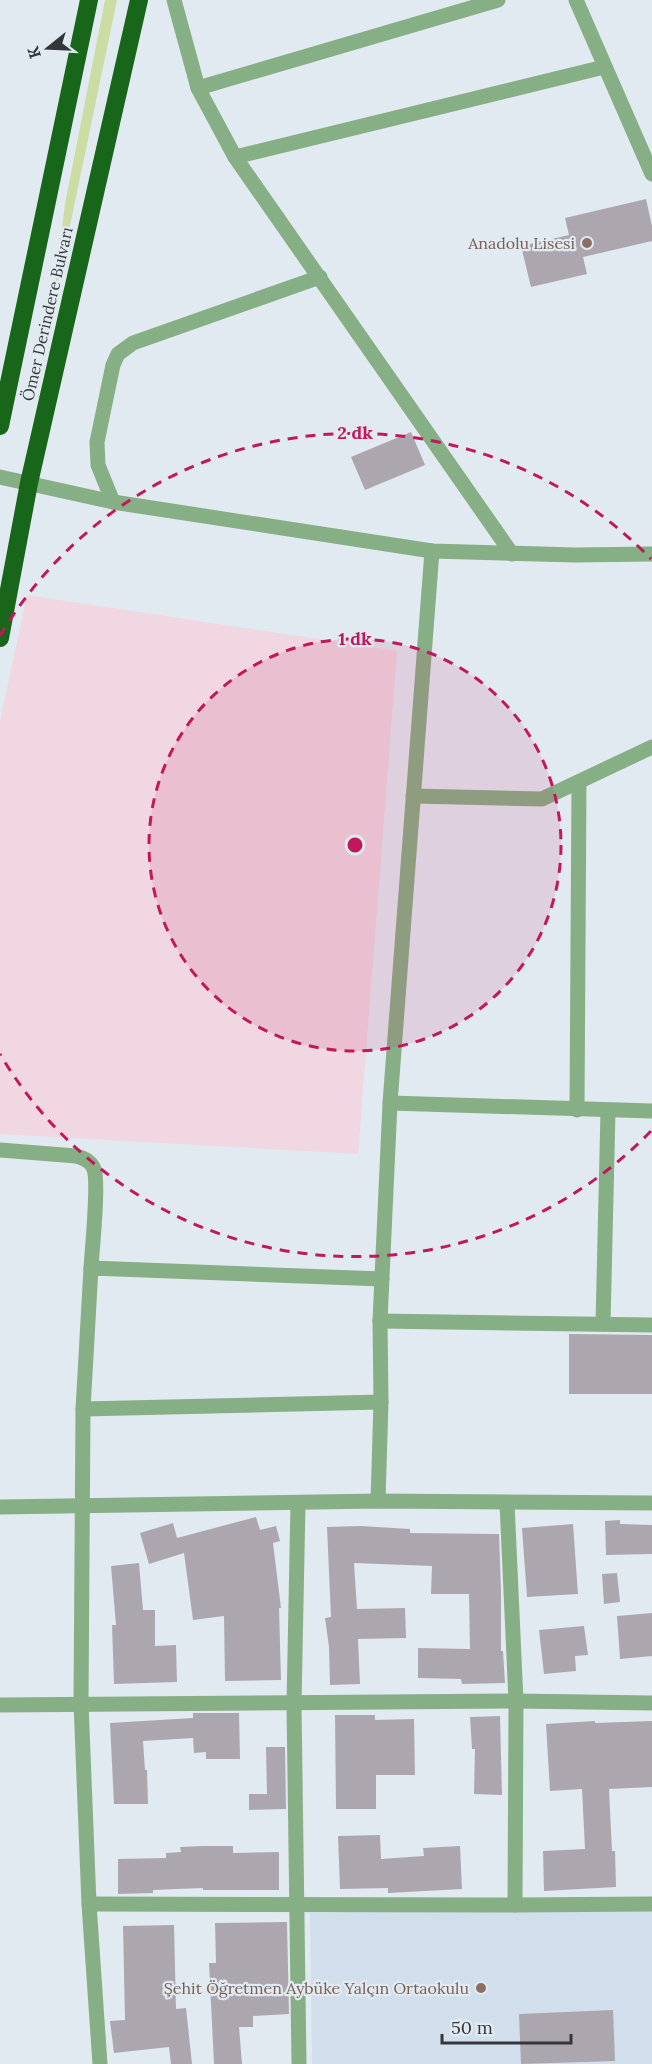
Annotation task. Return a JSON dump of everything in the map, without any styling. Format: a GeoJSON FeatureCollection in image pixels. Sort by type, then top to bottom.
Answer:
{"type":"FeatureCollection","features":[{"type":"Feature","properties":{"kind":"highway","name":"Ömer Derindere Bulvarı"},"geometry":{"type":"LineString","coordinates":[[0,426],[89,0]]}},
{"type":"Feature","properties":{"kind":"highway","name":"Ömer Derindere Bulvarı"},"geometry":{"type":"LineString","coordinates":[[0,638],[28,483],[139,0]]}},
{"type":"Feature","properties":{"kind":"street"},"geometry":{"type":"LineString","coordinates":[[174,0],[198,88],[235,158],[512,554]]}},
{"type":"Feature","properties":{"kind":"street"},"geometry":{"type":"LineString","coordinates":[[198,88],[498,0]]}},
{"type":"Feature","properties":{"kind":"street"},"geometry":{"type":"LineString","coordinates":[[576,0],[604,67],[648,158],[652,174]]}},
{"type":"Feature","properties":{"kind":"street"},"geometry":{"type":"LineString","coordinates":[[235,158],[604,67]]}},
{"type":"Feature","properties":{"kind":"street"},"geometry":{"type":"LineString","coordinates":[[113,502],[98,465],[97,442],[113,364],[118,354],[133,343],[320,277]]}},
{"type":"Feature","properties":{"kind":"street"},"geometry":{"type":"LineString","coordinates":[[0,477],[113,502],[432,551],[575,555],[652,554]]}},
{"type":"Feature","properties":{"kind":"street"},"geometry":{"type":"LineString","coordinates":[[378,1501],[381,1402],[380,1321],[390,1103],[432,551]]}},
{"type":"Feature","properties":{"kind":"street"},"geometry":{"type":"LineString","coordinates":[[413,796],[542,799],[652,747]]}},
{"type":"Feature","properties":{"kind":"street"},"geometry":{"type":"LineString","coordinates":[[577,1110],[579,782]]}},
{"type":"Feature","properties":{"kind":"street"},"geometry":{"type":"LineString","coordinates":[[390,1103],[652,1111]]}},
{"type":"Feature","properties":{"kind":"street"},"geometry":{"type":"LineString","coordinates":[[603,1324],[608,1111]]}},
{"type":"Feature","properties":{"kind":"street"},"geometry":{"type":"LineString","coordinates":[[0,1150],[76,1156],[92,1165],[96,1180],[83,1409],[81,1703],[89,1904],[100,2064]]}},
{"type":"Feature","properties":{"kind":"street"},"geometry":{"type":"LineString","coordinates":[[91,1268],[382,1280]]}},
{"type":"Feature","properties":{"kind":"street"},"geometry":{"type":"LineString","coordinates":[[380,1321],[652,1325]]}},
{"type":"Feature","properties":{"kind":"street"},"geometry":{"type":"LineString","coordinates":[[83,1409],[381,1402]]}},
{"type":"Feature","properties":{"kind":"street"},"geometry":{"type":"LineString","coordinates":[[0,1507],[378,1501],[652,1503]]}},
{"type":"Feature","properties":{"kind":"street"},"geometry":{"type":"LineString","coordinates":[[298,1503],[294,1704],[299,2064]]}},
{"type":"Feature","properties":{"kind":"street"},"geometry":{"type":"LineString","coordinates":[[507,1503],[516,1701],[515,1905]]}},
{"type":"Feature","properties":{"kind":"street"},"geometry":{"type":"LineString","coordinates":[[0,1705],[516,1701],[652,1703]]}},
{"type":"Feature","properties":{"kind":"street"},"geometry":{"type":"LineString","coordinates":[[89,1904],[652,1904]]}},
{"type":"Feature","properties":{"kind":"shaded area"},"geometry":{"type":"Polygon","coordinates":[[[27,595],[397,651],[358,1154],[0,1134],[0,721],[27,595]]]}},
{"type":"Feature","properties":{"kind":"shaded area","name":"Şehit Öğretmen Aybüke Yalçın Ortaokulu"},"geometry":{"type":"Polygon","coordinates":[[[652,1908],[652,2064],[312,2064],[310,1913],[652,1908]]]}},
{"type":"Feature","properties":{"kind":"green space"},"geometry":{"type":"Polygon","coordinates":[[[105,0],[117,0],[51,317],[65,204],[105,0]]]}},
{"type":"Feature","properties":{"kind":"building","name":"Anadolu Lisesi"},"geometry":{"type":"Polygon","coordinates":[[[646,199],[652,226],[652,241],[583,257],[587,274],[531,287],[521,246],[569,235],[565,218],[646,199]]]}},
{"type":"Feature","properties":{"kind":"building"},"geometry":{"type":"Polygon","coordinates":[[[411,432],[425,465],[365,490],[351,457],[411,432]]]}},
{"type":"Feature","properties":{"kind":"building"},"geometry":{"type":"Polygon","coordinates":[[[569,1334],[652,1335],[652,1394],[569,1394],[569,1334]]]}},
{"type":"Feature","properties":{"kind":"building"},"geometry":{"type":"Polygon","coordinates":[[[256,1517],[260,1530],[276,1526],[280,1541],[273,1543],[281,1608],[279,1608],[281,1680],[225,1681],[224,1616],[193,1620],[184,1553],[149,1564],[140,1533],[173,1523],[177,1538],[256,1517]]]}},
{"type":"Feature","properties":{"kind":"building"},"geometry":{"type":"Polygon","coordinates":[[[620,1520],[620,1524],[652,1525],[652,1554],[606,1555],[605,1521],[620,1520]]]}},
{"type":"Feature","properties":{"kind":"building"},"geometry":{"type":"Polygon","coordinates":[[[573,1524],[578,1594],[527,1597],[522,1528],[573,1524]]]}},
{"type":"Feature","properties":{"kind":"building"},"geometry":{"type":"Polygon","coordinates":[[[361,1526],[410,1529],[410,1533],[499,1534],[501,1651],[503,1651],[505,1683],[462,1684],[461,1679],[418,1678],[418,1648],[470,1649],[469,1594],[431,1594],[432,1566],[354,1563],[357,1609],[405,1608],[406,1638],[358,1639],[360,1684],[330,1685],[329,1647],[325,1618],[331,1617],[327,1527],[361,1526]]]}},
{"type":"Feature","properties":{"kind":"building"},"geometry":{"type":"Polygon","coordinates":[[[139,1563],[143,1610],[155,1610],[155,1646],[176,1645],[177,1682],[114,1684],[112,1625],[116,1625],[111,1566],[139,1563]]]}},
{"type":"Feature","properties":{"kind":"building"},"geometry":{"type":"Polygon","coordinates":[[[617,1573],[620,1602],[604,1604],[602,1574],[617,1573]]]}},
{"type":"Feature","properties":{"kind":"building"},"geometry":{"type":"Polygon","coordinates":[[[652,1613],[652,1656],[620,1659],[617,1616],[652,1613]]]}},
{"type":"Feature","properties":{"kind":"building"},"geometry":{"type":"Polygon","coordinates":[[[584,1626],[588,1655],[575,1656],[576,1671],[544,1674],[539,1630],[584,1626]]]}},
{"type":"Feature","properties":{"kind":"building"},"geometry":{"type":"Polygon","coordinates":[[[193,1713],[239,1713],[240,1759],[206,1759],[206,1752],[194,1753],[193,1738],[143,1741],[148,1804],[114,1804],[110,1723],[193,1718],[193,1713]]]}},
{"type":"Feature","properties":{"kind":"building"},"geometry":{"type":"Polygon","coordinates":[[[335,1715],[375,1715],[375,1720],[414,1719],[415,1775],[376,1775],[376,1809],[336,1809],[335,1715]]]}},
{"type":"Feature","properties":{"kind":"building"},"geometry":{"type":"Polygon","coordinates":[[[500,1716],[502,1795],[474,1794],[475,1749],[472,1749],[470,1717],[500,1716]]]}},
{"type":"Feature","properties":{"kind":"building"},"geometry":{"type":"Polygon","coordinates":[[[595,1721],[595,1723],[652,1721],[652,1787],[609,1789],[616,1887],[544,1891],[543,1851],[585,1849],[582,1789],[550,1791],[546,1724],[595,1721]]]}},
{"type":"Feature","properties":{"kind":"building"},"geometry":{"type":"Polygon","coordinates":[[[266,1747],[285,1747],[286,1809],[249,1810],[249,1794],[267,1794],[266,1747]]]}},
{"type":"Feature","properties":{"kind":"building"},"geometry":{"type":"Polygon","coordinates":[[[380,1835],[381,1859],[424,1856],[423,1848],[460,1846],[462,1889],[388,1893],[388,1888],[340,1889],[338,1836],[380,1835]]]}},
{"type":"Feature","properties":{"kind":"building"},"geometry":{"type":"Polygon","coordinates":[[[233,1846],[233,1853],[279,1852],[279,1890],[203,1890],[203,1888],[118,1894],[118,1859],[166,1858],[166,1853],[181,1852],[180,1847],[233,1846]]]}},
{"type":"Feature","properties":{"kind":"building"},"geometry":{"type":"Polygon","coordinates":[[[287,1922],[289,2014],[253,2016],[253,2027],[239,2027],[242,2064],[214,2064],[209,1963],[216,1963],[215,1923],[287,1922]]]}},
{"type":"Feature","properties":{"kind":"building"},"geometry":{"type":"Polygon","coordinates":[[[174,1925],[176,2009],[186,2008],[192,2064],[171,2064],[169,2047],[114,2053],[110,2021],[125,2020],[123,1926],[174,1925]]]}},
{"type":"Feature","properties":{"kind":"building"},"geometry":{"type":"Polygon","coordinates":[[[613,2010],[615,2061],[521,2064],[519,2014],[613,2010]]]}},
{"type":"Feature","properties":{"kind":"place","name":"Anadolu Lisesi"},"geometry":{"type":"Point","coordinates":[587,243]}},
{"type":"Feature","properties":{"kind":"place","name":"Şehit Öğretmen Aybüke Yalçın Ortaokulu"},"geometry":{"type":"Point","coordinates":[481,1988]}}]}
